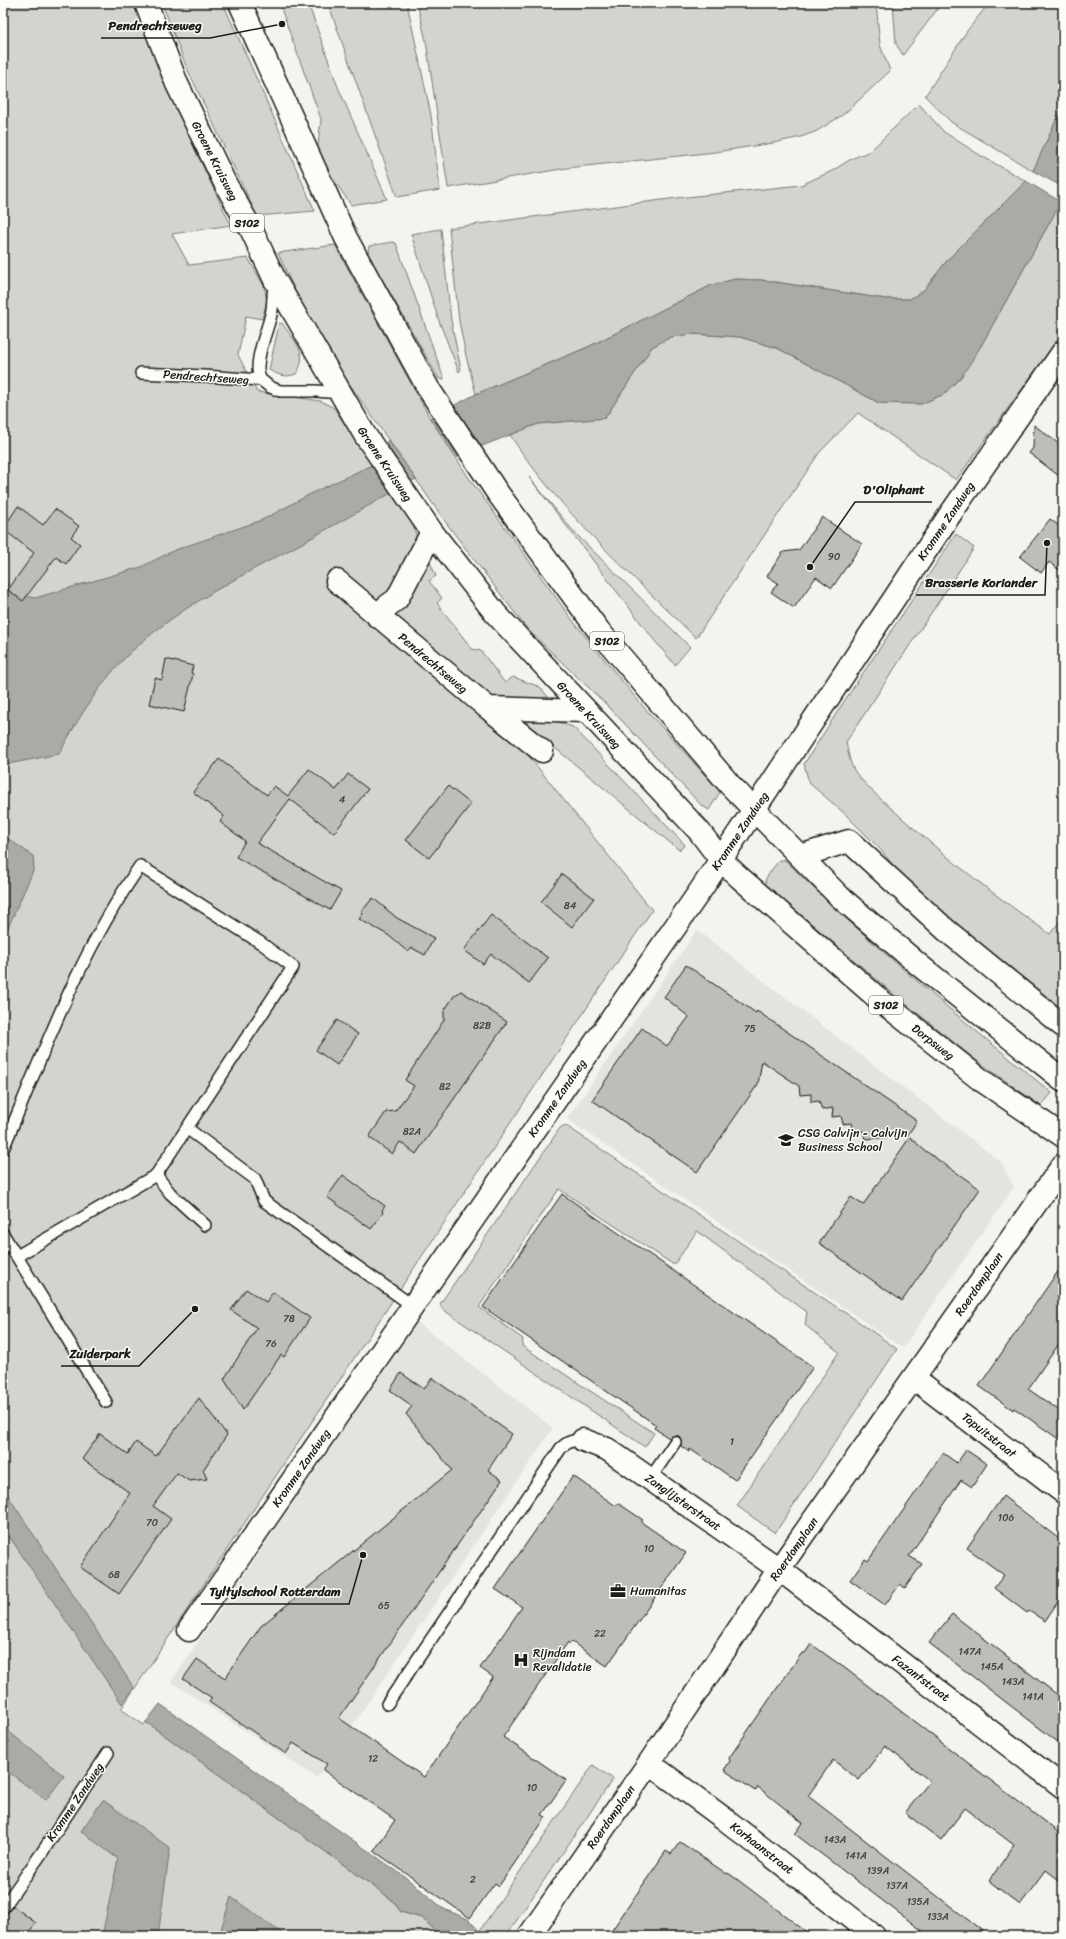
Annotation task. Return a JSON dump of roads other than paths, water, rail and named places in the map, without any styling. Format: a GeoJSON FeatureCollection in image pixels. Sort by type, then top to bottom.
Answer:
{"type":"FeatureCollection","features":[{"type":"Feature","properties":{"kind":"street","name":"Groene Kruisweg"},"geometry":{"type":"LineString","coordinates":[[146,3],[177,84],[225,183],[251,230],[275,280],[365,435],[432,532],[496,614],[585,711],[699,831],[721,860]]}},
{"type":"Feature","properties":{"kind":"street","name":"S102"},"geometry":{"type":"LineString","coordinates":[[240,3],[346,238],[428,388],[554,572],[599,631],[730,785],[862,917],[1063,1080]]}},
{"type":"Feature","properties":{"kind":"street","name":"Kromme Zandweg"},"geometry":{"type":"LineString","coordinates":[[189,1630],[721,860],[949,516],[1063,352]]}},
{"type":"Feature","properties":{"kind":"street"},"geometry":{"type":"LineString","coordinates":[[378,617],[386,607],[397,599],[432,532]]}},
{"type":"Feature","properties":{"kind":"street","name":"Pendrechtseweg"},"geometry":{"type":"LineString","coordinates":[[337,581],[378,617],[542,751]]}},
{"type":"Feature","properties":{"kind":"street"},"geometry":{"type":"LineString","coordinates":[[488,708],[585,711]]}},
{"type":"Feature","properties":{"kind":"street"},"geometry":{"type":"LineString","coordinates":[[800,856],[849,841],[946,930],[1063,1026]]}},
{"type":"Feature","properties":{"kind":"street","name":"Dorpsweg"},"geometry":{"type":"LineString","coordinates":[[721,860],[739,878],[881,1001],[981,1080],[1063,1136]]}},
{"type":"Feature","properties":{"kind":"street","name":"Roerdomplaan"},"geometry":{"type":"LineString","coordinates":[[528,1936],[649,1763],[779,1569],[1063,1165]]}},
{"type":"Feature","properties":{"kind":"street","name":"Tapuitstraat"},"geometry":{"type":"LineString","coordinates":[[914,1378],[1063,1492]]}},
{"type":"Feature","properties":{"kind":"street","name":"Zanglijsterstraat"},"geometry":{"type":"LineString","coordinates":[[583,1440],[607,1449],[779,1569]]}},
{"type":"Feature","properties":{"kind":"street","name":"Fazantstraat"},"geometry":{"type":"LineString","coordinates":[[779,1569],[1063,1787]]}},
{"type":"Feature","properties":{"kind":"street","name":"Korhaanstraat"},"geometry":{"type":"LineString","coordinates":[[649,1763],[726,1820],[874,1936]]}},
{"type":"Feature","properties":{"kind":"lane"},"geometry":{"type":"LineString","coordinates":[[261,380],[258,376],[258,366],[272,310],[275,280]]}},
{"type":"Feature","properties":{"kind":"lane","name":"Pendrechtseweg"},"geometry":{"type":"LineString","coordinates":[[141,373],[261,380],[270,387],[280,391],[340,393]]}},
{"type":"Feature","properties":{"kind":"lane"},"geometry":{"type":"LineString","coordinates":[[3,1149],[74,981],[116,900],[140,866],[261,943],[293,966],[188,1129],[156,1175],[17,1256]]}},
{"type":"Feature","properties":{"kind":"lane"},"geometry":{"type":"LineString","coordinates":[[188,1129],[255,1179],[264,1201],[413,1306]]}},
{"type":"Feature","properties":{"kind":"lane"},"geometry":{"type":"LineString","coordinates":[[156,1175],[170,1193],[204,1225]]}},
{"type":"Feature","properties":{"kind":"lane"},"geometry":{"type":"LineString","coordinates":[[3,1234],[106,1402]]}},
{"type":"Feature","properties":{"kind":"lane"},"geometry":{"type":"LineString","coordinates":[[387,1704],[561,1448],[566,1443],[573,1440],[583,1440]]}},
{"type":"Feature","properties":{"kind":"lane"},"geometry":{"type":"LineString","coordinates":[[650,1479],[675,1442]]}},
{"type":"Feature","properties":{"kind":"lane","name":"Kromme Zandweg"},"geometry":{"type":"LineString","coordinates":[[3,1908],[108,1753]]}},
{"type":"Feature","properties":{"kind":"place","name":"Pendrechtseweg"},"geometry":{"type":"Point","coordinates":[282,24]}},
{"type":"Feature","properties":{"kind":"place","name":"Brasserie Koriander"},"geometry":{"type":"Point","coordinates":[1047,543]}},
{"type":"Feature","properties":{"kind":"place","name":"D'Oliphant"},"geometry":{"type":"Point","coordinates":[810,567]}},
{"type":"Feature","properties":{"kind":"place","name":"CSG Calvijn - Calvijn Business School"},"geometry":{"type":"Point","coordinates":[786,1140]}},
{"type":"Feature","properties":{"kind":"place","name":"Zuiderpark"},"geometry":{"type":"Point","coordinates":[195,1309]}},
{"type":"Feature","properties":{"kind":"place","name":"Tyltylschool Rotterdam"},"geometry":{"type":"Point","coordinates":[363,1555]}},
{"type":"Feature","properties":{"kind":"place","name":"Humanitas"},"geometry":{"type":"Point","coordinates":[618,1591]}},
{"type":"Feature","properties":{"kind":"place","name":"Rijndam Revalidatie"},"geometry":{"type":"Point","coordinates":[521,1660]}}]}
